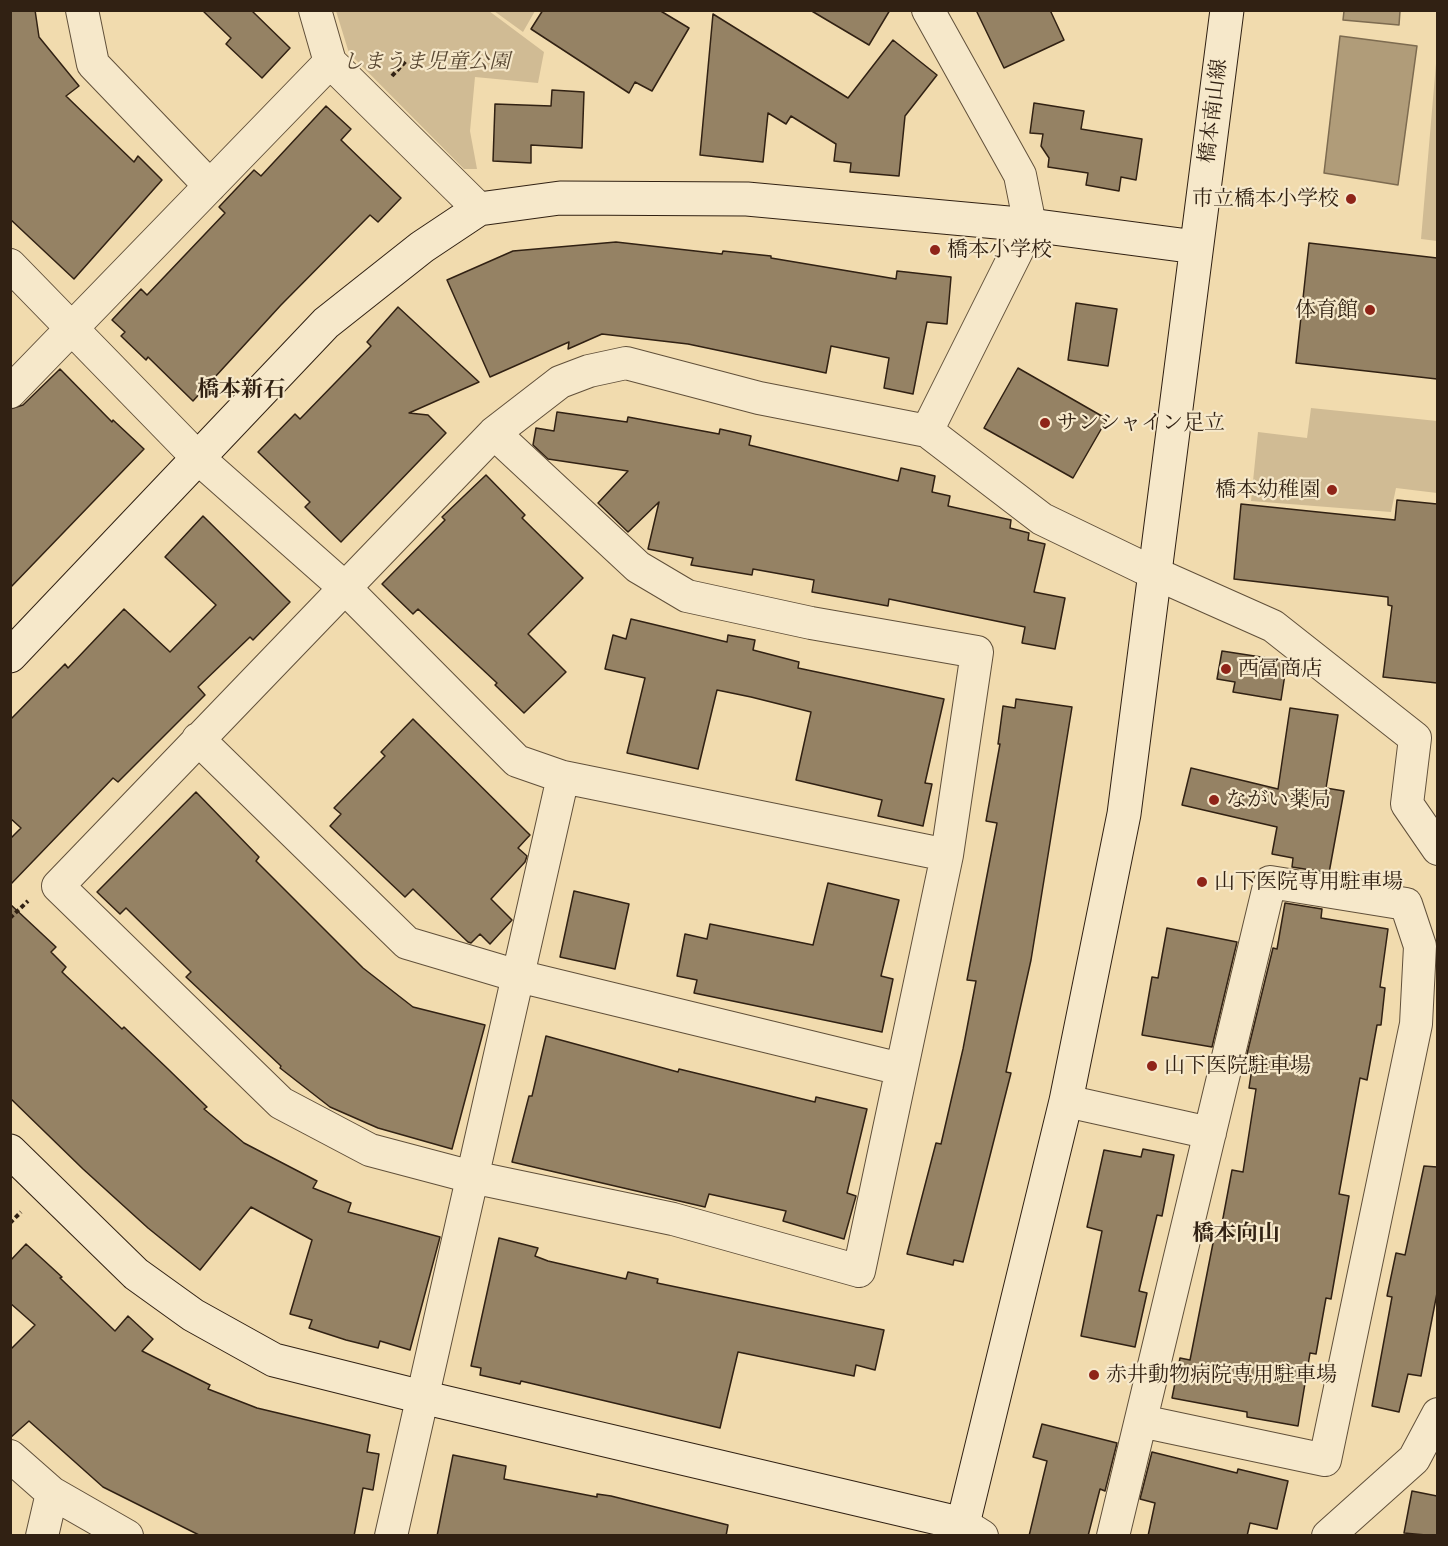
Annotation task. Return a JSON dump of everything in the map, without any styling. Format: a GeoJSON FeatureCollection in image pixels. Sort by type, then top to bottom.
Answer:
{"type":"FeatureCollection","features":[{"type":"Feature","properties":{"kind":"street"},"geometry":{"type":"LineString","coordinates":[[82,10],[93,64],[210,186]]}},
{"type":"Feature","properties":{"kind":"street"},"geometry":{"type":"LineString","coordinates":[[315,10],[330,62],[479,209]]}},
{"type":"Feature","properties":{"kind":"street"},"geometry":{"type":"LineString","coordinates":[[927,431],[1030,225],[1020,175],[928,10]]}},
{"type":"Feature","properties":{"kind":"street","name":"橋本南山線"},"geometry":{"type":"LineString","coordinates":[[968,1532],[1066,1101],[1124,814],[1227,10]]}},
{"type":"Feature","properties":{"kind":"street"},"geometry":{"type":"LineString","coordinates":[[10,393],[330,62]]}},
{"type":"Feature","properties":{"kind":"street"},"geometry":{"type":"LineString","coordinates":[[10,656],[326,323],[422,247],[479,209],[560,198],[747,199],[1030,225],[1196,247]]}},
{"type":"Feature","properties":{"kind":"street"},"geometry":{"type":"LineString","coordinates":[[10,265],[198,458],[345,588],[517,761],[563,777],[947,855]]}},
{"type":"Feature","properties":{"kind":"street"},"geometry":{"type":"LineString","coordinates":[[494,433],[638,567],[687,596],[811,623],[977,652],[947,855],[859,1271],[673,1219],[472,1177],[370,1150],[281,1103],[58,886],[494,433],[560,381],[589,371],[626,363],[759,398],[927,431],[1042,519],[1154,573],[1273,626],[1426,741],[1407,804],[1437,849]]}},
{"type":"Feature","properties":{"kind":"street"},"geometry":{"type":"LineString","coordinates":[[198,740],[407,943],[518,976],[901,1069]]}},
{"type":"Feature","properties":{"kind":"street"},"geometry":{"type":"LineString","coordinates":[[391,1536],[563,777]]}},
{"type":"Feature","properties":{"kind":"street"},"geometry":{"type":"LineString","coordinates":[[1113,1536],[1270,882],[1406,904],[1420,946],[1416,1024],[1325,1460],[1141,1421]]}},
{"type":"Feature","properties":{"kind":"street"},"geometry":{"type":"LineString","coordinates":[[1066,1101],[1210,1132]]}},
{"type":"Feature","properties":{"kind":"street"},"geometry":{"type":"LineString","coordinates":[[10,1151],[136,1274],[193,1315],[274,1360],[968,1532]]}},
{"type":"Feature","properties":{"kind":"street"},"geometry":{"type":"LineString","coordinates":[[1328,1536],[1426,1461],[1437,1414]]}},
{"type":"Feature","properties":{"kind":"street"},"geometry":{"type":"LineString","coordinates":[[10,1456],[52,1493],[127,1536]]}},
{"type":"Feature","properties":{"kind":"street"},"geometry":{"type":"LineString","coordinates":[[42,1536],[52,1493]]}},
{"type":"Feature","properties":{"kind":"green space","name":"しまうま児童公園"},"geometry":{"type":"Polygon","coordinates":[[[336,11],[489,11],[544,52],[538,83],[475,77],[470,131],[477,169],[464,169],[349,53],[336,11]]]}},
{"type":"Feature","properties":{"kind":"green space"},"geometry":{"type":"Polygon","coordinates":[[[494,11],[535,11],[523,32],[494,11]]]}},
{"type":"Feature","properties":{"kind":"green space"},"geometry":{"type":"Polygon","coordinates":[[[1437,52],[1438,241],[1421,239],[1437,52]]]}},
{"type":"Feature","properties":{"kind":"green space"},"geometry":{"type":"Polygon","coordinates":[[[1311,408],[1437,421],[1437,493],[1396,488],[1391,512],[1251,501],[1258,432],[1307,438],[1311,408]]]}},
{"type":"Feature","properties":{"kind":"shaded area"},"geometry":{"type":"Polygon","coordinates":[[[1344,11],[1400,11],[1399,25],[1343,20],[1344,11]]]}},
{"type":"Feature","properties":{"kind":"shaded area"},"geometry":{"type":"Polygon","coordinates":[[[1340,36],[1417,46],[1398,185],[1324,173],[1340,36]]]}},
{"type":"Feature","properties":{"kind":"building"},"geometry":{"type":"Polygon","coordinates":[[[10,10],[35,10],[39,37],[79,86],[66,96],[134,162],[138,156],[162,180],[74,279],[10,219],[10,10]]]}},
{"type":"Feature","properties":{"kind":"building"},"geometry":{"type":"Polygon","coordinates":[[[202,10],[251,10],[290,48],[262,78],[226,44],[231,38],[202,10]]]}},
{"type":"Feature","properties":{"kind":"building"},"geometry":{"type":"Polygon","coordinates":[[[543,10],[659,10],[689,28],[652,91],[635,82],[629,93],[531,29],[543,10]]]}},
{"type":"Feature","properties":{"kind":"building"},"geometry":{"type":"Polygon","coordinates":[[[810,10],[890,10],[869,45],[810,10]]]}},
{"type":"Feature","properties":{"kind":"building"},"geometry":{"type":"Polygon","coordinates":[[[976,10],[1050,10],[1064,40],[1004,68],[976,10]]]}},
{"type":"Feature","properties":{"kind":"building"},"geometry":{"type":"Polygon","coordinates":[[[713,14],[848,98],[893,40],[937,75],[905,116],[899,176],[850,172],[851,163],[834,161],[836,144],[791,116],[786,124],[768,113],[763,162],[700,155],[713,14]]]}},
{"type":"Feature","properties":{"kind":"building"},"geometry":{"type":"Polygon","coordinates":[[[552,90],[584,92],[582,148],[531,145],[531,163],[493,161],[495,104],[551,106],[552,90]]]}},
{"type":"Feature","properties":{"kind":"building"},"geometry":{"type":"Polygon","coordinates":[[[1034,103],[1084,111],[1081,129],[1142,139],[1136,180],[1121,177],[1119,191],[1086,185],[1088,173],[1048,167],[1049,158],[1041,146],[1043,134],[1030,133],[1034,103]]]}},
{"type":"Feature","properties":{"kind":"building"},"geometry":{"type":"Polygon","coordinates":[[[326,106],[351,129],[341,140],[401,198],[378,222],[370,215],[281,305],[193,401],[148,357],[146,360],[121,336],[125,332],[112,320],[141,289],[147,295],[225,213],[219,207],[254,170],[261,176],[326,106]]]}},
{"type":"Feature","properties":{"kind":"building"},"geometry":{"type":"Polygon","coordinates":[[[616,242],[722,254],[723,251],[771,256],[771,258],[896,279],[897,271],[951,277],[947,324],[927,322],[913,394],[884,388],[889,358],[831,346],[826,373],[688,344],[602,334],[568,349],[569,342],[490,377],[447,280],[513,251],[616,242]]]}},
{"type":"Feature","properties":{"kind":"building","name":"体育館"},"geometry":{"type":"Polygon","coordinates":[[[1309,243],[1437,258],[1437,379],[1296,363],[1309,243]]]}},
{"type":"Feature","properties":{"kind":"building"},"geometry":{"type":"Polygon","coordinates":[[[1076,303],[1117,309],[1108,366],[1068,360],[1076,303]]]}},
{"type":"Feature","properties":{"kind":"building"},"geometry":{"type":"Polygon","coordinates":[[[398,307],[479,382],[409,413],[428,415],[446,433],[341,542],[305,507],[310,502],[258,452],[295,414],[300,419],[371,346],[367,342],[398,307]]]}},
{"type":"Feature","properties":{"kind":"building","name":"サンシャイン足立"},"geometry":{"type":"Polygon","coordinates":[[[1018,368],[1107,419],[1073,478],[984,428],[1018,368]]]}},
{"type":"Feature","properties":{"kind":"building"},"geometry":{"type":"Polygon","coordinates":[[[60,369],[112,422],[113,420],[144,449],[10,588],[10,409],[23,405],[60,369]]]}},
{"type":"Feature","properties":{"kind":"building"},"geometry":{"type":"Polygon","coordinates":[[[557,412],[627,422],[628,417],[719,434],[720,429],[751,436],[749,445],[898,481],[901,468],[935,476],[932,492],[950,496],[948,506],[1011,520],[1010,528],[1029,533],[1028,540],[1045,544],[1034,592],[1065,598],[1055,649],[1022,643],[1025,627],[889,599],[888,606],[812,592],[814,580],[753,569],[752,575],[691,565],[693,558],[648,549],[659,502],[628,532],[598,503],[628,471],[548,459],[533,445],[536,428],[554,431],[557,412]]]}},
{"type":"Feature","properties":{"kind":"building"},"geometry":{"type":"Polygon","coordinates":[[[486,475],[525,515],[522,518],[583,578],[528,634],[566,672],[524,713],[495,685],[497,683],[418,609],[413,614],[382,584],[445,520],[442,517],[486,475]]]}},
{"type":"Feature","properties":{"kind":"building"},"geometry":{"type":"Polygon","coordinates":[[[1397,500],[1437,504],[1437,683],[1383,677],[1392,606],[1388,605],[1388,597],[1234,579],[1241,504],[1395,520],[1397,500]]]}},
{"type":"Feature","properties":{"kind":"building"},"geometry":{"type":"Polygon","coordinates":[[[203,516],[290,602],[253,640],[250,637],[198,687],[205,695],[118,782],[113,778],[10,885],[10,839],[21,828],[10,818],[10,720],[65,664],[68,668],[124,609],[170,652],[216,605],[165,557],[203,516]]]}},
{"type":"Feature","properties":{"kind":"building"},"geometry":{"type":"Polygon","coordinates":[[[631,619],[727,642],[728,635],[755,640],[753,650],[799,662],[798,668],[944,699],[925,783],[932,784],[923,826],[878,816],[882,800],[796,780],[811,712],[751,697],[717,690],[698,769],[627,753],[645,678],[605,669],[613,635],[626,639],[631,619]]]}},
{"type":"Feature","properties":{"kind":"building"},"geometry":{"type":"Polygon","coordinates":[[[1222,651],[1287,661],[1281,700],[1233,692],[1235,682],[1217,679],[1222,651]]]}},
{"type":"Feature","properties":{"kind":"building"},"geometry":{"type":"Polygon","coordinates":[[[1016,699],[1072,707],[1031,960],[1006,1072],[1011,1073],[963,1262],[954,1260],[953,1265],[907,1254],[936,1143],[941,1144],[963,1049],[976,981],[967,980],[997,823],[986,821],[1000,744],[998,744],[1003,706],[1015,708],[1016,699]]]}},
{"type":"Feature","properties":{"kind":"building"},"geometry":{"type":"Polygon","coordinates":[[[1290,708],[1338,715],[1326,788],[1344,791],[1329,873],[1292,867],[1293,858],[1272,854],[1277,827],[1182,805],[1191,768],[1278,789],[1290,708]]]}},
{"type":"Feature","properties":{"kind":"building"},"geometry":{"type":"Polygon","coordinates":[[[413,719],[530,835],[518,848],[527,856],[525,862],[491,899],[512,920],[490,944],[480,934],[471,943],[468,942],[413,889],[405,897],[330,826],[341,814],[334,808],[385,756],[381,752],[413,719]]]}},
{"type":"Feature","properties":{"kind":"building"},"geometry":{"type":"Polygon","coordinates":[[[196,792],[259,857],[256,861],[363,968],[413,1007],[485,1025],[452,1149],[378,1128],[330,1107],[280,1068],[281,1066],[186,977],[191,972],[126,908],[120,914],[97,892],[196,792]]]}},
{"type":"Feature","properties":{"kind":"building"},"geometry":{"type":"Polygon","coordinates":[[[828,883],[899,900],[881,976],[893,979],[882,1032],[694,993],[697,980],[677,976],[685,934],[707,939],[710,924],[813,945],[828,883]]]}},
{"type":"Feature","properties":{"kind":"building"},"geometry":{"type":"Polygon","coordinates":[[[574,891],[629,904],[615,969],[560,957],[574,891]]]}},
{"type":"Feature","properties":{"kind":"building"},"geometry":{"type":"Polygon","coordinates":[[[1285,903],[1322,909],[1321,918],[1388,929],[1380,987],[1385,988],[1381,1025],[1377,1025],[1367,1080],[1360,1078],[1339,1194],[1349,1196],[1331,1299],[1326,1298],[1316,1354],[1310,1353],[1298,1426],[1247,1417],[1247,1412],[1172,1398],[1180,1358],[1190,1360],[1215,1233],[1220,1234],[1232,1170],[1243,1172],[1256,1089],[1249,1088],[1254,1055],[1247,1054],[1273,948],[1277,949],[1285,903]]]}},
{"type":"Feature","properties":{"kind":"building"},"geometry":{"type":"Polygon","coordinates":[[[10,904],[56,947],[51,952],[66,967],[62,972],[168,1069],[207,1107],[204,1109],[244,1143],[317,1181],[313,1188],[351,1203],[348,1212],[440,1237],[410,1350],[380,1341],[378,1348],[346,1340],[309,1328],[312,1320],[290,1314],[312,1240],[251,1207],[200,1270],[148,1228],[10,1098],[10,904]]]}},
{"type":"Feature","properties":{"kind":"building"},"geometry":{"type":"Polygon","coordinates":[[[1167,928],[1237,942],[1212,1047],[1142,1035],[1152,977],[1158,978],[1167,928]]]}},
{"type":"Feature","properties":{"kind":"building"},"geometry":{"type":"Polygon","coordinates":[[[546,1036],[678,1072],[679,1069],[815,1102],[816,1097],[867,1109],[847,1193],[856,1196],[844,1239],[783,1221],[786,1211],[709,1194],[705,1207],[512,1162],[529,1096],[532,1096],[546,1036]]]}},
{"type":"Feature","properties":{"kind":"building"},"geometry":{"type":"Polygon","coordinates":[[[1143,1149],[1174,1155],[1162,1216],[1157,1215],[1139,1291],[1147,1293],[1135,1347],[1081,1336],[1102,1231],[1087,1227],[1104,1150],[1141,1157],[1143,1149]]]}},
{"type":"Feature","properties":{"kind":"building"},"geometry":{"type":"Polygon","coordinates":[[[1424,1166],[1437,1167],[1437,1293],[1421,1376],[1408,1374],[1399,1412],[1372,1406],[1392,1297],[1387,1296],[1396,1253],[1405,1255],[1424,1166]]]}},
{"type":"Feature","properties":{"kind":"building"},"geometry":{"type":"Polygon","coordinates":[[[499,1238],[538,1248],[535,1256],[548,1261],[626,1279],[628,1272],[658,1279],[657,1283],[884,1330],[875,1370],[856,1365],[854,1376],[738,1352],[720,1428],[521,1381],[520,1384],[480,1375],[481,1368],[471,1366],[499,1238]]]}},
{"type":"Feature","properties":{"kind":"building"},"geometry":{"type":"Polygon","coordinates":[[[26,1244],[115,1331],[128,1316],[153,1339],[142,1351],[210,1385],[208,1389],[257,1408],[370,1435],[367,1452],[379,1454],[373,1490],[363,1488],[354,1536],[201,1536],[103,1487],[29,1421],[10,1438],[10,1350],[35,1325],[10,1303],[10,1261],[26,1244]]]}},
{"type":"Feature","properties":{"kind":"building"},"geometry":{"type":"Polygon","coordinates":[[[1042,1424],[1117,1443],[1105,1491],[1100,1489],[1088,1536],[1029,1536],[1047,1461],[1033,1457],[1042,1424]]]}},
{"type":"Feature","properties":{"kind":"building"},"geometry":{"type":"Polygon","coordinates":[[[1152,1452],[1237,1473],[1238,1469],[1288,1481],[1277,1529],[1250,1523],[1247,1536],[1148,1536],[1155,1503],[1140,1499],[1152,1452]]]}},
{"type":"Feature","properties":{"kind":"building"},"geometry":{"type":"Polygon","coordinates":[[[453,1455],[506,1466],[504,1479],[597,1497],[597,1494],[611,1496],[728,1525],[726,1536],[437,1536],[453,1455]]]}},
{"type":"Feature","properties":{"kind":"building"},"geometry":{"type":"Polygon","coordinates":[[[1412,1491],[1437,1496],[1437,1536],[1404,1533],[1412,1491]]]}},
{"type":"Feature","properties":{"kind":"place","name":"市立橋本小学校"},"geometry":{"type":"Point","coordinates":[1351,199]}},
{"type":"Feature","properties":{"kind":"place","name":"橋本小学校"},"geometry":{"type":"Point","coordinates":[935,250]}},
{"type":"Feature","properties":{"kind":"place","name":"体育館"},"geometry":{"type":"Point","coordinates":[1370,310]}},
{"type":"Feature","properties":{"kind":"place","name":"サンシャイン足立"},"geometry":{"type":"Point","coordinates":[1045,423]}},
{"type":"Feature","properties":{"kind":"place","name":"橋本幼稚園"},"geometry":{"type":"Point","coordinates":[1332,490]}},
{"type":"Feature","properties":{"kind":"place","name":"西冨商店"},"geometry":{"type":"Point","coordinates":[1226,669]}},
{"type":"Feature","properties":{"kind":"place","name":"ながい薬局"},"geometry":{"type":"Point","coordinates":[1214,800]}},
{"type":"Feature","properties":{"kind":"place","name":"山下医院専用駐車場"},"geometry":{"type":"Point","coordinates":[1202,882]}},
{"type":"Feature","properties":{"kind":"place","name":"山下医院駐車場"},"geometry":{"type":"Point","coordinates":[1152,1066]}},
{"type":"Feature","properties":{"kind":"place","name":"赤井動物病院専用駐車場"},"geometry":{"type":"Point","coordinates":[1094,1375]}},
{"type":"Feature","properties":{"kind":"district","name":"橋本新石"},"geometry":{"type":"Point","coordinates":[241,390]}},
{"type":"Feature","properties":{"kind":"district","name":"橋本向山"},"geometry":{"type":"Point","coordinates":[1236,1234]}}]}
